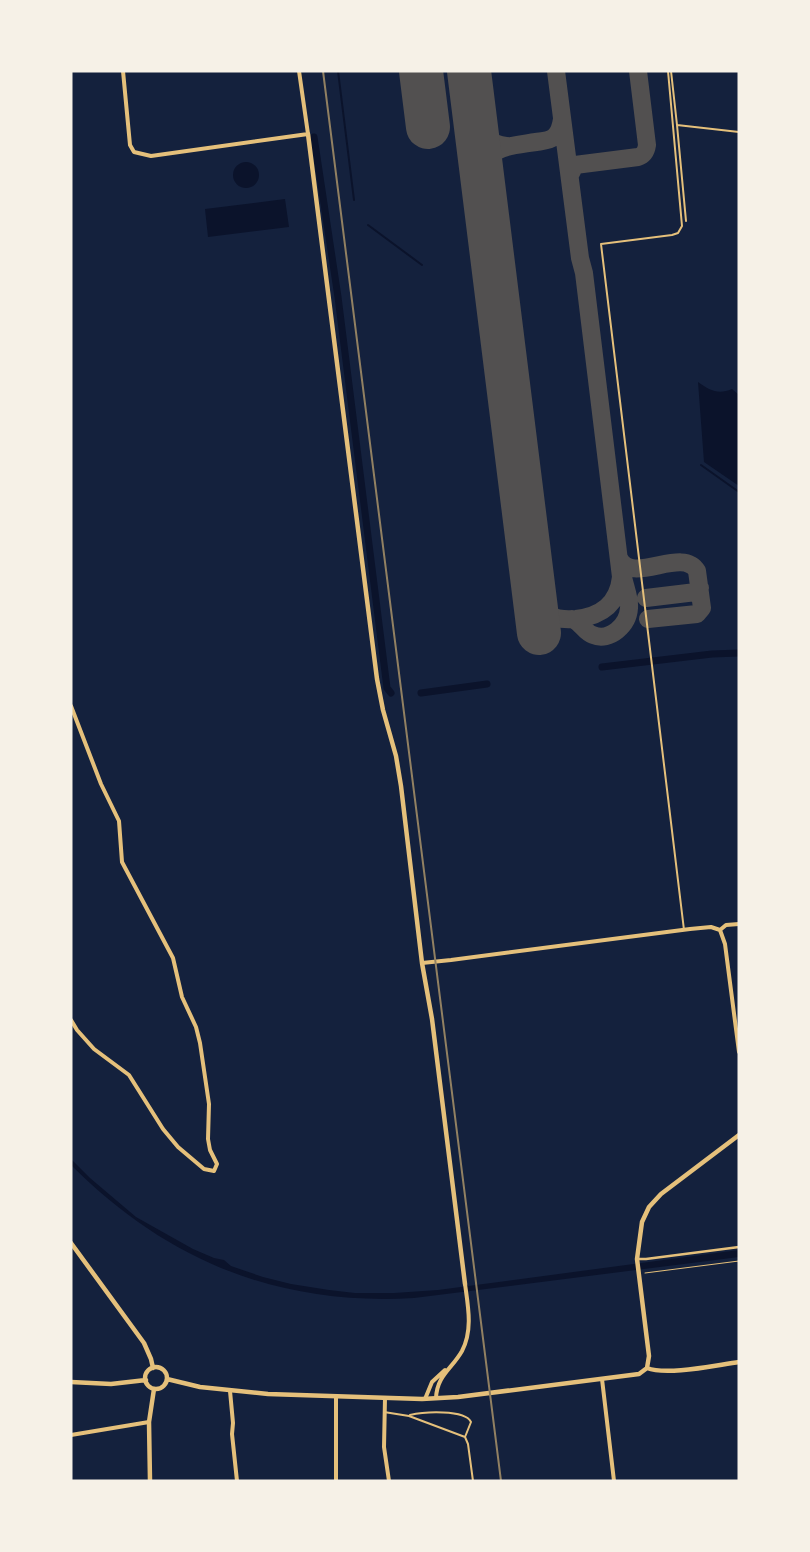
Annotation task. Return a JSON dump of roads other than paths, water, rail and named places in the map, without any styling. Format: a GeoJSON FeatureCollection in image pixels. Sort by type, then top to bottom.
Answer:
{"type":"FeatureCollection","features":[{"type":"Feature","properties":{"kind":"street"},"geometry":{"type":"LineString","coordinates":[[122,71],[130,145],[134,152],[151,156],[308,134]]}},
{"type":"Feature","properties":{"kind":"street"},"geometry":{"type":"LineString","coordinates":[[299,71],[377,679],[382,710],[396,756],[401,786],[469,1321],[467,1337],[462,1350],[440,1380],[436,1398]]}},
{"type":"Feature","properties":{"kind":"street"},"geometry":{"type":"LineString","coordinates":[[71,706],[101,784],[120,822],[122,862],[173,958],[182,998],[196,1027],[209,1104],[208,1139],[210,1150],[218,1164],[214,1171],[204,1170],[178,1147],[163,1129],[129,1075],[94,1049],[77,1030],[71,1020]]}},
{"type":"Feature","properties":{"kind":"street"},"geometry":{"type":"LineString","coordinates":[[720,930],[726,925],[739,924]]}},
{"type":"Feature","properties":{"kind":"street"},"geometry":{"type":"LineString","coordinates":[[422,962],[451,960],[708,927],[720,930]]}},
{"type":"Feature","properties":{"kind":"street"},"geometry":{"type":"LineString","coordinates":[[720,930],[725,941],[739,1052]]}},
{"type":"Feature","properties":{"kind":"street"},"geometry":{"type":"LineString","coordinates":[[167,1379],[190,1386],[230,1391],[424,1399],[638,1374],[647,1368],[649,1356],[637,1260],[642,1222],[649,1206],[661,1194],[739,1135]]}},
{"type":"Feature","properties":{"kind":"street"},"geometry":{"type":"LineString","coordinates":[[71,1243],[144,1344],[153,1368]]}},
{"type":"Feature","properties":{"kind":"street"},"geometry":{"type":"LineString","coordinates":[[637,1260],[739,1248]]}},
{"type":"Feature","properties":{"kind":"street"},"geometry":{"type":"LineString","coordinates":[[647,1368],[653,1371],[667,1371],[739,1362]]}},
{"type":"Feature","properties":{"kind":"street"},"geometry":{"type":"LineString","coordinates":[[424,1399],[435,1379],[451,1365]]}},
{"type":"Feature","properties":{"kind":"street"},"geometry":{"type":"LineString","coordinates":[[153,1368],[159,1368],[164,1371],[167,1379],[162,1388],[154,1389],[149,1386],[146,1374],[153,1368]]}},
{"type":"Feature","properties":{"kind":"street"},"geometry":{"type":"LineString","coordinates":[[602,1379],[614,1481]]}},
{"type":"Feature","properties":{"kind":"street"},"geometry":{"type":"LineString","coordinates":[[71,1382],[111,1384],[146,1380]]}},
{"type":"Feature","properties":{"kind":"street"},"geometry":{"type":"LineString","coordinates":[[150,1481],[149,1422],[154,1389]]}},
{"type":"Feature","properties":{"kind":"street"},"geometry":{"type":"LineString","coordinates":[[230,1391],[237,1481]]}},
{"type":"Feature","properties":{"kind":"street"},"geometry":{"type":"LineString","coordinates":[[336,1396],[336,1481]]}},
{"type":"Feature","properties":{"kind":"street"},"geometry":{"type":"LineString","coordinates":[[385,1398],[384,1447],[389,1481]]}},
{"type":"Feature","properties":{"kind":"street"},"geometry":{"type":"LineString","coordinates":[[71,1435],[149,1422]]}},
{"type":"Feature","properties":{"kind":"lane"},"geometry":{"type":"LineString","coordinates":[[670,71],[686,221]]}},
{"type":"Feature","properties":{"kind":"lane"},"geometry":{"type":"LineString","coordinates":[[670,71],[682,226],[678,233],[672,235],[601,244],[684,930]]}},
{"type":"Feature","properties":{"kind":"lane"},"geometry":{"type":"LineString","coordinates":[[677,125],[739,132]]}},
{"type":"Feature","properties":{"kind":"lane"},"geometry":{"type":"LineString","coordinates":[[384,1412],[409,1416],[465,1437]]}},
{"type":"Feature","properties":{"kind":"lane"},"geometry":{"type":"LineString","coordinates":[[409,1416],[456,1413],[469,1419],[471,1422],[465,1437],[468,1444],[473,1481]]}},
{"type":"Feature","properties":{"kind":"water"},"geometry":{"type":"Polygon","coordinates":[[[246,162],[255,166],[259,175],[255,184],[246,188],[237,184],[233,175],[237,166],[246,162]]]}},
{"type":"Feature","properties":{"kind":"water"},"geometry":{"type":"Polygon","coordinates":[[[285,199],[289,227],[208,237],[205,209],[285,199]]]}},
{"type":"Feature","properties":{"kind":"water"},"geometry":{"type":"Polygon","coordinates":[[[698,382],[714,391],[722,392],[732,389],[739,395],[739,486],[704,462],[698,382]]]}},
{"type":"Feature","properties":{"kind":"water"},"geometry":{"type":"Polygon","coordinates":[[[71,1159],[90,1178],[136,1217],[193,1249],[224,1260],[231,1266],[263,1277],[329,1290],[355,1293],[394,1293],[438,1290],[739,1250],[739,1257],[414,1298],[364,1299],[317,1294],[271,1285],[228,1270],[186,1251],[146,1227],[108,1199],[71,1165],[71,1159]]]}},
{"type":"Feature","properties":{"kind":"waterway"},"geometry":{"type":"LineString","coordinates":[[338,71],[354,200]]}},
{"type":"Feature","properties":{"kind":"waterway"},"geometry":{"type":"LineString","coordinates":[[314,137],[338,297],[387,688],[391,693]]}},
{"type":"Feature","properties":{"kind":"waterway"},"geometry":{"type":"LineString","coordinates":[[368,225],[422,265]]}},
{"type":"Feature","properties":{"kind":"waterway"},"geometry":{"type":"LineString","coordinates":[[701,465],[739,492]]}},
{"type":"Feature","properties":{"kind":"waterway"},"geometry":{"type":"LineString","coordinates":[[602,667],[712,654],[739,653]]}},
{"type":"Feature","properties":{"kind":"waterway"},"geometry":{"type":"LineString","coordinates":[[421,693],[487,684]]}},
{"type":"Feature","properties":{"kind":"railway"},"geometry":{"type":"LineString","coordinates":[[323,71],[501,1481]]}}]}
